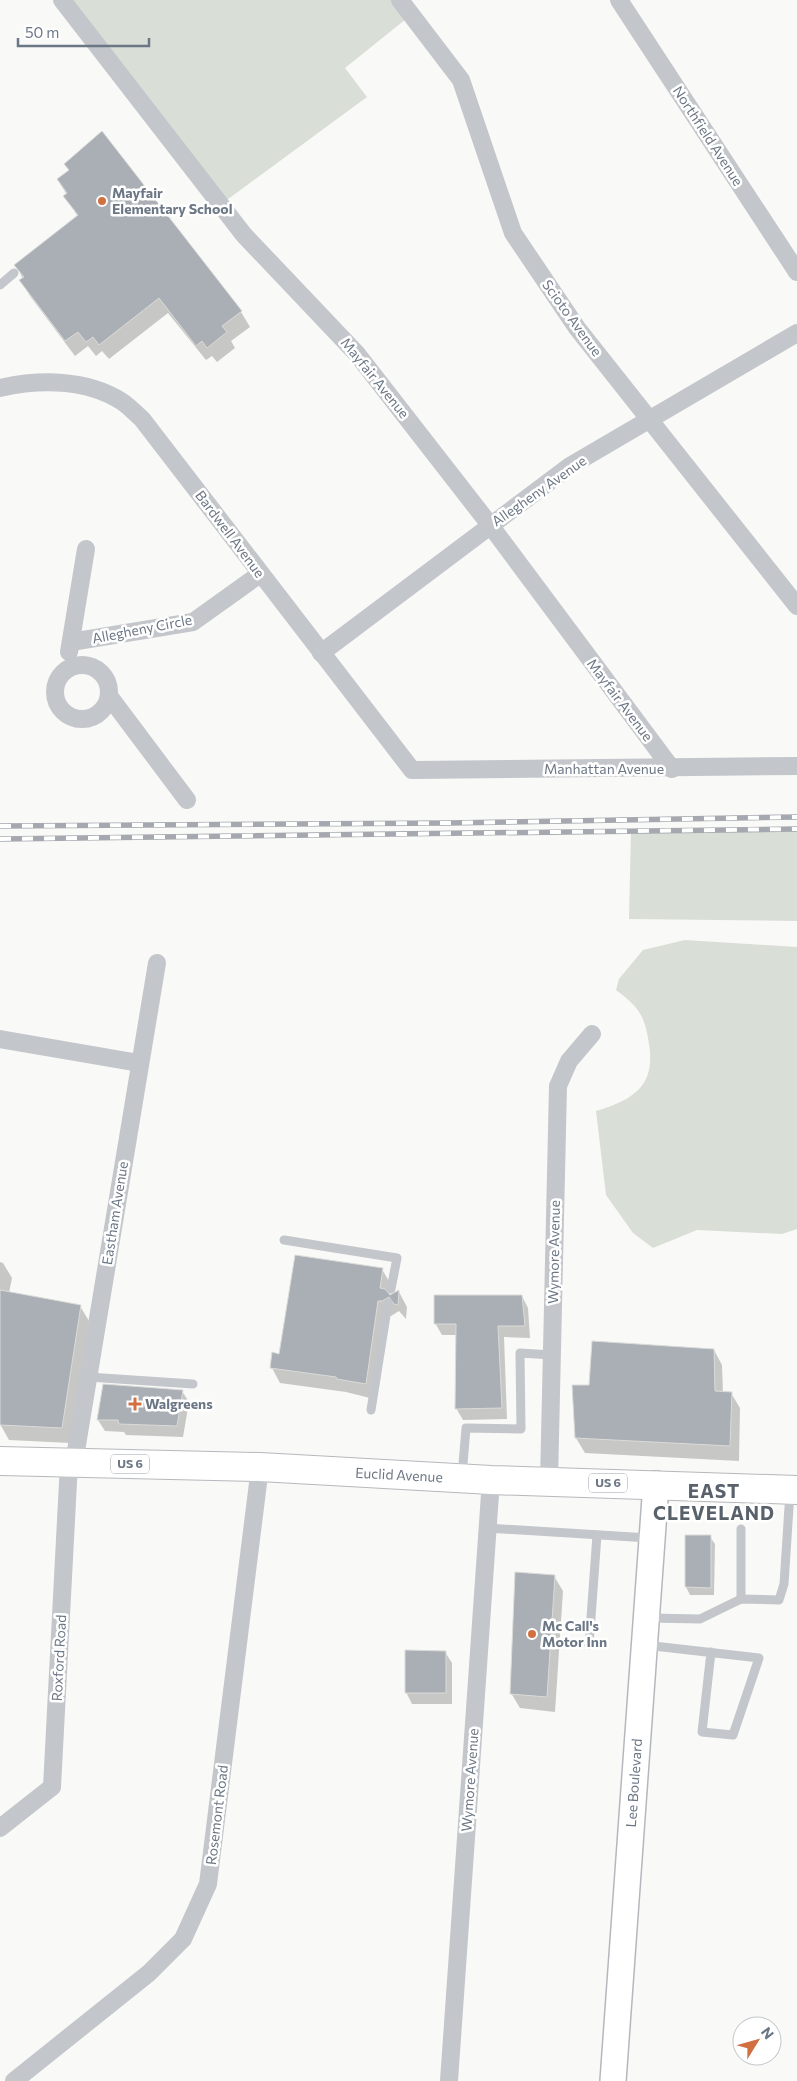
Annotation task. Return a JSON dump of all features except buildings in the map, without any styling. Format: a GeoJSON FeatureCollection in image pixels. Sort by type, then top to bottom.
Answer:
{"type":"FeatureCollection","features":[{"type":"Feature","properties":{"kind":"main road","name":"Euclid Avenue"},"geometry":{"type":"LineString","coordinates":[[0,1461],[260,1467],[491,1480],[793,1490]]}},
{"type":"Feature","properties":{"kind":"street","name":"Mayfair Avenue"},"geometry":{"type":"LineString","coordinates":[[62,0],[244,235],[357,354],[490,526],[672,769]]}},
{"type":"Feature","properties":{"kind":"street","name":"Scioto Avenue"},"geometry":{"type":"LineString","coordinates":[[400,0],[460,80],[513,233],[577,328],[797,606]]}},
{"type":"Feature","properties":{"kind":"street","name":"Northfield Avenue"},"geometry":{"type":"LineString","coordinates":[[619,0],[797,272]]}},
{"type":"Feature","properties":{"kind":"street","name":"Allegheny Avenue"},"geometry":{"type":"LineString","coordinates":[[321,653],[570,466],[797,333]]}},
{"type":"Feature","properties":{"kind":"street","name":"Bardwell Avenue"},"geometry":{"type":"LineString","coordinates":[[0,388],[13,385],[67,382],[94,388],[122,401],[142,419],[412,770]]}},
{"type":"Feature","properties":{"kind":"street","name":"Allegheny Circle"},"geometry":{"type":"LineString","coordinates":[[66,669],[86,550]]}},
{"type":"Feature","properties":{"kind":"street","name":"Allegheny Circle"},"geometry":{"type":"LineString","coordinates":[[71,642],[193,622],[260,574]]}},
{"type":"Feature","properties":{"kind":"street","name":"Allegheny Circle"},"geometry":{"type":"LineString","coordinates":[[109,696],[101,711],[94,716],[86,718],[70,716],[62,711],[55,694],[60,676],[66,669],[75,665],[93,667],[106,679],[109,696],[187,800]]}},
{"type":"Feature","properties":{"kind":"street","name":"Manhattan Avenue"},"geometry":{"type":"LineString","coordinates":[[412,770],[672,769],[797,766]]}},
{"type":"Feature","properties":{"kind":"street","name":"Eastham Avenue"},"geometry":{"type":"LineString","coordinates":[[72,1463],[88,1378],[157,963]]}},
{"type":"Feature","properties":{"kind":"street","name":"Wymore Avenue"},"geometry":{"type":"LineString","coordinates":[[549,1481],[558,1086],[569,1061],[592,1034]]}},
{"type":"Feature","properties":{"kind":"street"},"geometry":{"type":"LineString","coordinates":[[0,1039],[139,1063]]}},
{"type":"Feature","properties":{"kind":"street","name":"Roxford Road"},"geometry":{"type":"LineString","coordinates":[[0,1828],[52,1787],[72,1463]]}},
{"type":"Feature","properties":{"kind":"street","name":"Rosemont Road"},"geometry":{"type":"LineString","coordinates":[[14,2081],[149,1973],[183,1939],[208,1884],[260,1467]]}},
{"type":"Feature","properties":{"kind":"street","name":"Wymore Avenue"},"geometry":{"type":"LineString","coordinates":[[449,2081],[491,1480]]}},
{"type":"Feature","properties":{"kind":"street","name":"Lee Boulevard"},"geometry":{"type":"LineString","coordinates":[[613,2081],[656,1484]]}},
{"type":"Feature","properties":{"kind":"lane"},"geometry":{"type":"LineString","coordinates":[[0,285],[14,273]]}},
{"type":"Feature","properties":{"kind":"lane"},"geometry":{"type":"LineString","coordinates":[[284,1240],[397,1258],[391,1289]]}},
{"type":"Feature","properties":{"kind":"lane"},"geometry":{"type":"LineString","coordinates":[[371,1410],[388,1303]]}},
{"type":"Feature","properties":{"kind":"lane"},"geometry":{"type":"LineString","coordinates":[[462,1478],[466,1428],[521,1429],[520,1353],[552,1356]]}},
{"type":"Feature","properties":{"kind":"lane"},"geometry":{"type":"LineString","coordinates":[[88,1378],[193,1384]]}},
{"type":"Feature","properties":{"kind":"lane"},"geometry":{"type":"LineString","coordinates":[[646,1618],[700,1620],[741,1599],[779,1600],[784,1584],[793,1490]]}},
{"type":"Feature","properties":{"kind":"lane"},"geometry":{"type":"LineString","coordinates":[[487,1528],[652,1538]]}},
{"type":"Feature","properties":{"kind":"lane"},"geometry":{"type":"LineString","coordinates":[[741,1529],[741,1599]]}},
{"type":"Feature","properties":{"kind":"lane"},"geometry":{"type":"LineString","coordinates":[[589,1645],[598,1535]]}},
{"type":"Feature","properties":{"kind":"lane"},"geometry":{"type":"LineString","coordinates":[[644,1645],[711,1652],[759,1658],[732,1734],[702,1732],[711,1652]]}},
{"type":"Feature","properties":{"kind":"shaded area"},"geometry":{"type":"Polygon","coordinates":[[[62,0],[400,0],[411,15],[345,68],[367,97],[220,205],[62,0]]]}},
{"type":"Feature","properties":{"kind":"shaded area"},"geometry":{"type":"Polygon","coordinates":[[[797,829],[797,921],[629,919],[631,831],[797,829]]]}},
{"type":"Feature","properties":{"kind":"shaded area"},"geometry":{"type":"Polygon","coordinates":[[[685,940],[797,947],[797,1229],[782,1234],[697,1230],[653,1248],[633,1233],[606,1195],[596,1111],[621,1102],[639,1089],[649,1071],[650,1058],[643,1019],[635,1007],[616,990],[619,979],[643,950],[685,940]]]}},
{"type":"Feature","properties":{"kind":"railway"},"geometry":{"type":"LineString","coordinates":[[0,826],[448,823],[797,817]]}},
{"type":"Feature","properties":{"kind":"railway"},"geometry":{"type":"LineString","coordinates":[[0,839],[797,829]]}},
{"type":"Feature","properties":{"kind":"place","name":"Mayfair Elementary School"},"geometry":{"type":"Point","coordinates":[102,201]}},
{"type":"Feature","properties":{"kind":"place","name":"Walgreens"},"geometry":{"type":"Point","coordinates":[135,1404]}},
{"type":"Feature","properties":{"kind":"place","name":"Mc Call's Motor Inn"},"geometry":{"type":"Point","coordinates":[532,1634]}},
{"type":"Feature","properties":{"kind":"district","name":"EAST CLEVELAND"},"geometry":{"type":"Point","coordinates":[714,1502]}}]}
